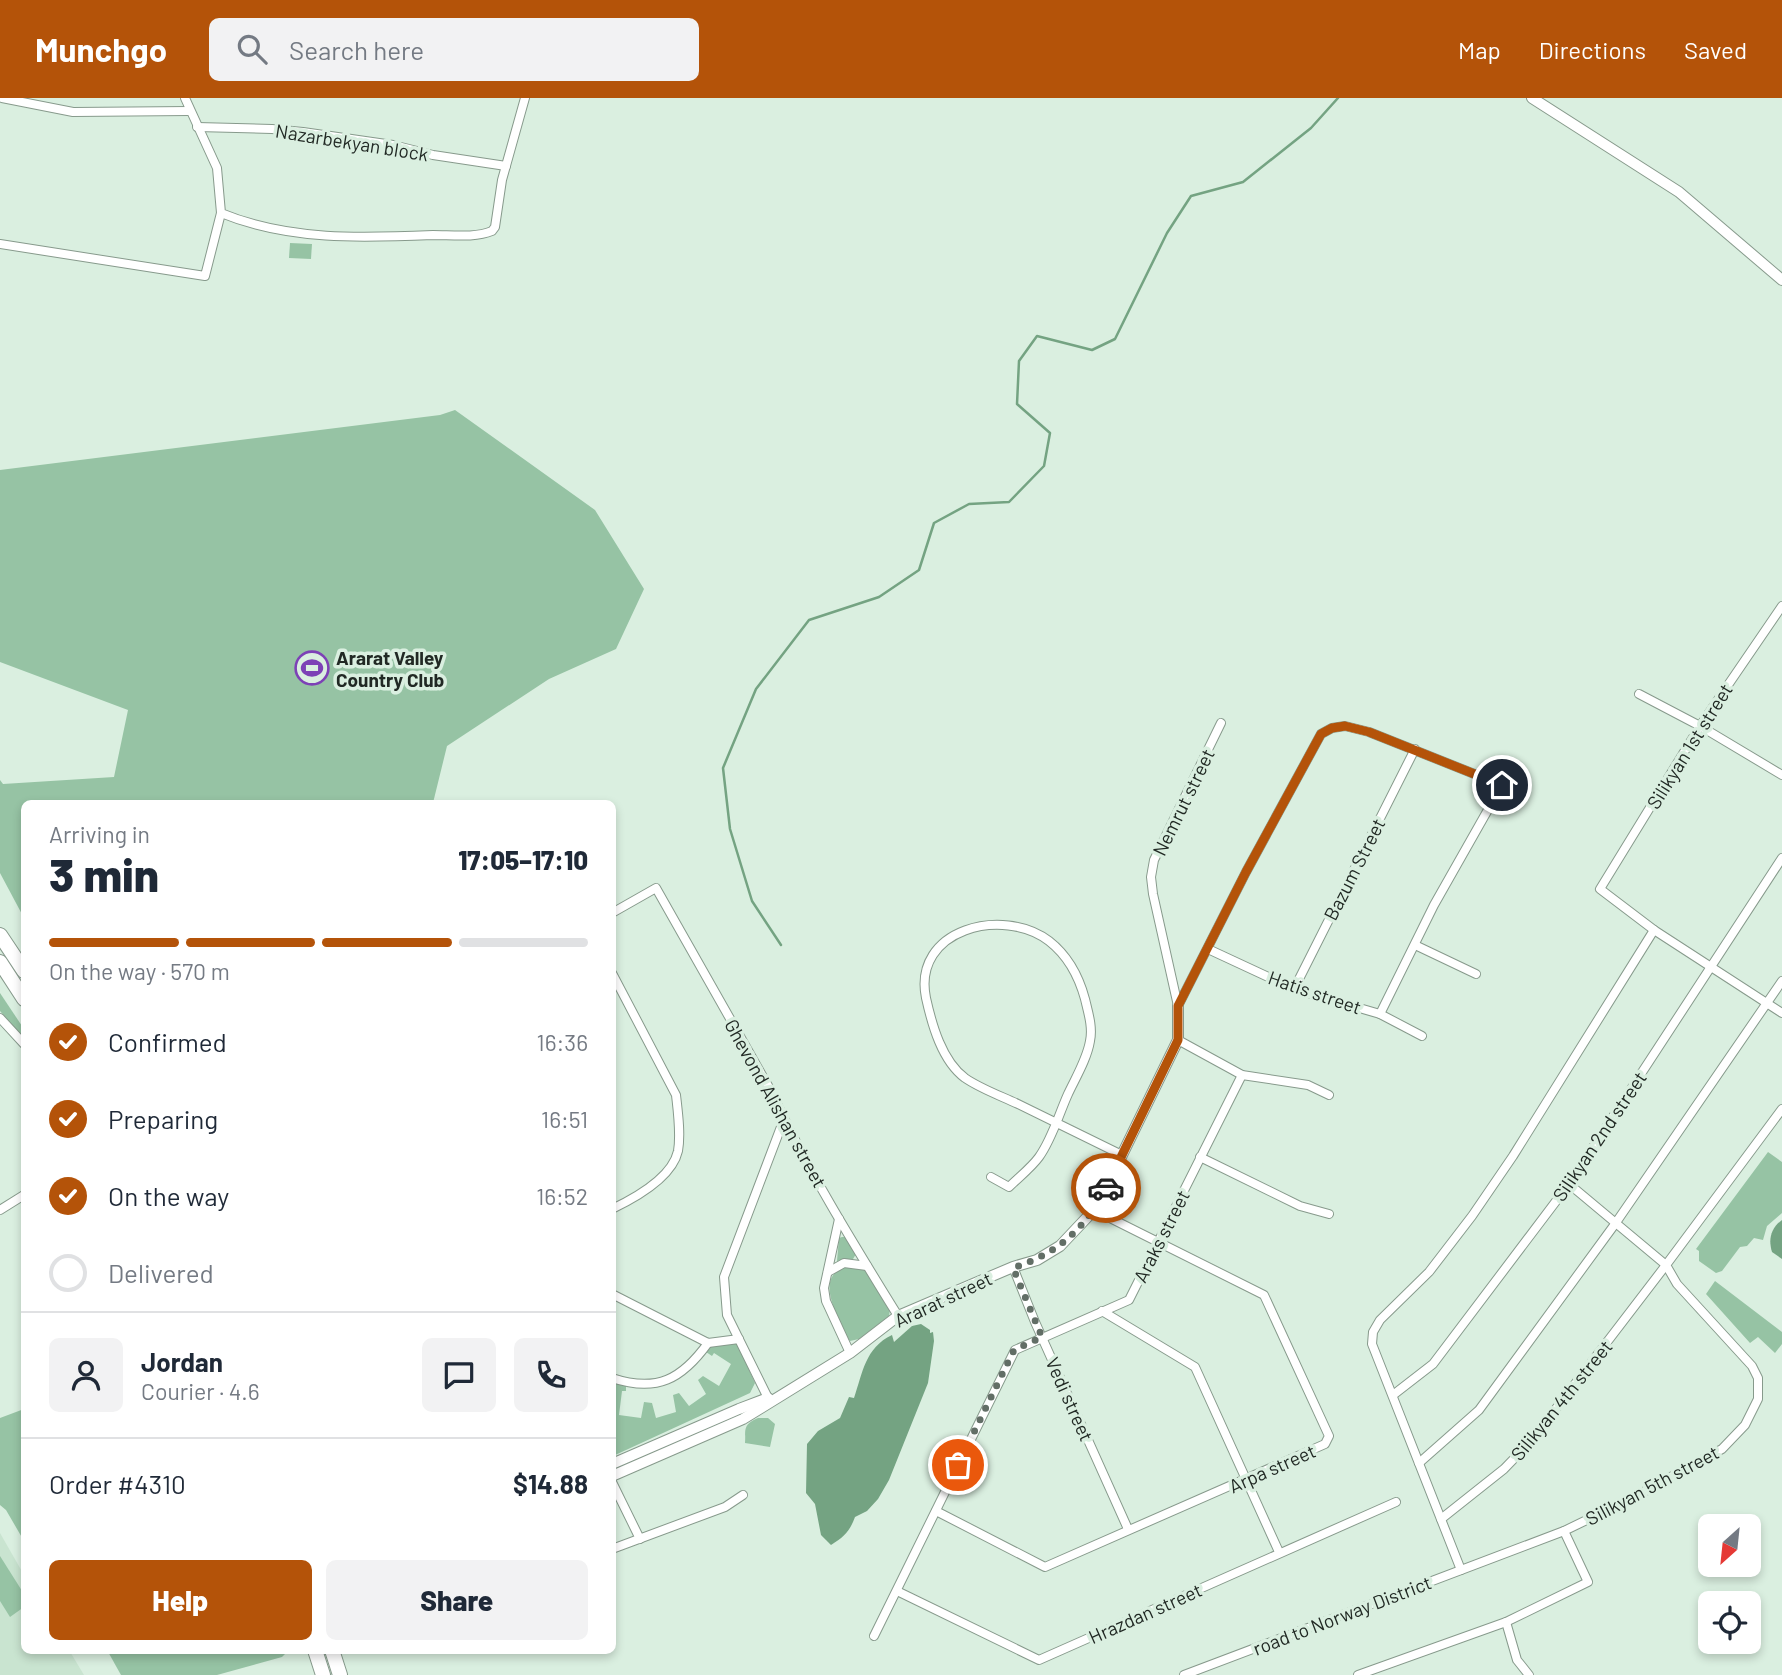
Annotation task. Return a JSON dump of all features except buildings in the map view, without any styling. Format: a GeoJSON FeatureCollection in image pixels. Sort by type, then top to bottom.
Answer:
{"type":"FeatureCollection","features":[{"type":"Feature","properties":{"kind":"highway"},"geometry":{"type":"LineString","coordinates":[[0,935],[21,966]]}},
{"type":"Feature","properties":{"kind":"highway"},"geometry":{"type":"LineString","coordinates":[[0,962],[21,994]]}},
{"type":"Feature","properties":{"kind":"highway"},"geometry":{"type":"LineString","coordinates":[[316,1654],[323,1675]]}},
{"type":"Feature","properties":{"kind":"highway"},"geometry":{"type":"LineString","coordinates":[[333,1654],[340,1675]]}},
{"type":"Feature","properties":{"kind":"street"},"geometry":{"type":"LineString","coordinates":[[2,98],[50,102],[94,113],[190,111]]}},
{"type":"Feature","properties":{"kind":"street"},"geometry":{"type":"LineString","coordinates":[[0,244],[205,276],[221,214],[218,168],[185,98]]}},
{"type":"Feature","properties":{"kind":"street"},"geometry":{"type":"LineString","coordinates":[[221,214],[241,222],[318,237],[394,238],[492,231],[525,98]]}},
{"type":"Feature","properties":{"kind":"street"},"geometry":{"type":"LineString","coordinates":[[1532,98],[1679,192],[1782,280]]}},
{"type":"Feature","properties":{"kind":"street","name":"Nazarbekyan block"},"geometry":{"type":"LineString","coordinates":[[197,127],[303,132],[506,166]]}},
{"type":"Feature","properties":{"kind":"street","name":"Silikyan 1st street"},"geometry":{"type":"LineString","coordinates":[[1654,930],[1601,889],[1700,726],[1779,616],[1782,606]]}},
{"type":"Feature","properties":{"kind":"street"},"geometry":{"type":"LineString","coordinates":[[1639,694],[1700,726],[1782,775]]}},
{"type":"Feature","properties":{"kind":"street","name":"Nemrut street"},"geometry":{"type":"LineString","coordinates":[[1178,1006],[1151,877],[1154,860],[1221,723]]}},
{"type":"Feature","properties":{"kind":"street"},"geometry":{"type":"LineString","coordinates":[[1178,1006],[1321,734],[1332,728],[1345,726],[1415,749],[1502,785],[1380,1014]]}},
{"type":"Feature","properties":{"kind":"street","name":"Bazum Street"},"geometry":{"type":"LineString","coordinates":[[1294,989],[1415,749]]}},
{"type":"Feature","properties":{"kind":"street","name":"Silikyan 2nd street"},"geometry":{"type":"LineString","coordinates":[[1393,1395],[1433,1364],[1569,1184],[1782,858]]}},
{"type":"Feature","properties":{"kind":"street","name":"Ghevond Alishan street"},"geometry":{"type":"LineString","coordinates":[[616,911],[656,888],[771,1091],[839,1219],[898,1316]]}},
{"type":"Feature","properties":{"kind":"street"},"geometry":{"type":"LineString","coordinates":[[991,1177],[1009,1187],[1039,1157],[1056,1122],[1088,1052],[1091,1037],[1087,1006],[1077,979],[1057,948],[1034,932],[995,925],[966,930],[943,943],[934,952],[926,971],[926,996],[941,1044],[955,1068],[966,1079],[1056,1122],[1122,1155]]}},
{"type":"Feature","properties":{"kind":"street"},"geometry":{"type":"LineString","coordinates":[[1461,1570],[1373,1343],[1373,1332],[1380,1320],[1429,1272],[1472,1216],[1513,1156],[1654,930],[1782,1013]]}},
{"type":"Feature","properties":{"kind":"street"},"geometry":{"type":"LineString","coordinates":[[1415,945],[1476,974]]}},
{"type":"Feature","properties":{"kind":"street","name":"Hatis street"},"geometry":{"type":"LineString","coordinates":[[1208,949],[1294,989],[1380,1014],[1422,1036]]}},
{"type":"Feature","properties":{"kind":"street"},"geometry":{"type":"LineString","coordinates":[[616,981],[676,1096],[678,1153],[661,1179],[616,1207]]}},
{"type":"Feature","properties":{"kind":"street"},"geometry":{"type":"LineString","coordinates":[[1419,1463],[1479,1410],[1615,1224],[1782,981]]}},
{"type":"Feature","properties":{"kind":"street","name":"Ararat street"},"geometry":{"type":"LineString","coordinates":[[616,1474],[743,1419],[850,1353],[898,1316],[1037,1260],[1060,1246],[1094,1210],[1122,1155],[1178,1040],[1178,1006]]}},
{"type":"Feature","properties":{"kind":"street"},"geometry":{"type":"LineString","coordinates":[[0,1018],[21,1041]]}},
{"type":"Feature","properties":{"kind":"street"},"geometry":{"type":"LineString","coordinates":[[1178,1040],[1242,1075],[1308,1085],[1329,1095]]}},
{"type":"Feature","properties":{"kind":"street","name":"Araks street"},"geometry":{"type":"LineString","coordinates":[[874,1636],[1014,1350],[1129,1300],[1242,1075]]}},
{"type":"Feature","properties":{"kind":"street"},"geometry":{"type":"LineString","coordinates":[[1666,1265],[1782,1109]]}},
{"type":"Feature","properties":{"kind":"street"},"geometry":{"type":"LineString","coordinates":[[772,1399],[727,1315],[724,1278],[784,1119]]}},
{"type":"Feature","properties":{"kind":"street"},"geometry":{"type":"LineString","coordinates":[[1200,1157],[1300,1206],[1329,1214]]}},
{"type":"Feature","properties":{"kind":"street","name":"Silikyan 5th street"},"geometry":{"type":"LineString","coordinates":[[1461,1570],[1564,1531],[1638,1496],[1722,1449],[1745,1425],[1758,1399],[1758,1378],[1752,1366],[1677,1284],[1666,1265],[1569,1184]]}},
{"type":"Feature","properties":{"kind":"street"},"geometry":{"type":"LineString","coordinates":[[0,1210],[21,1197]]}},
{"type":"Feature","properties":{"kind":"street","name":"Arpa street"},"geometry":{"type":"LineString","coordinates":[[936,1511],[1045,1567],[1325,1444],[1329,1436],[1264,1296],[1094,1210]]}},
{"type":"Feature","properties":{"kind":"street"},"geometry":{"type":"LineString","coordinates":[[839,1219],[824,1280],[826,1301],[850,1353]]}},
{"type":"Feature","properties":{"kind":"street"},"geometry":{"type":"LineString","coordinates":[[828,1272],[844,1262],[867,1266]]}},
{"type":"Feature","properties":{"kind":"street","name":"Silikyan 4th street"},"geometry":{"type":"LineString","coordinates":[[1440,1519],[1504,1469],[1532,1440],[1666,1265]]}},
{"type":"Feature","properties":{"kind":"street","name":"Vedi street"},"geometry":{"type":"LineString","coordinates":[[1013,1268],[1128,1530]]}},
{"type":"Feature","properties":{"kind":"street"},"geometry":{"type":"LineString","coordinates":[[616,1296],[708,1343],[739,1339]]}},
{"type":"Feature","properties":{"kind":"street"},"geometry":{"type":"LineString","coordinates":[[1102,1311],[1195,1367],[1279,1552]]}},
{"type":"Feature","properties":{"kind":"street"},"geometry":{"type":"LineString","coordinates":[[616,1378],[635,1384],[660,1384],[680,1374],[708,1343]]}},
{"type":"Feature","properties":{"kind":"street","name":"Ararat street"},"geometry":{"type":"LineString","coordinates":[[616,1462],[739,1409],[772,1399]]}},
{"type":"Feature","properties":{"kind":"street"},"geometry":{"type":"LineString","coordinates":[[616,1490],[640,1539]]}},
{"type":"Feature","properties":{"kind":"street"},"geometry":{"type":"LineString","coordinates":[[616,1548],[725,1507],[743,1495]]}},
{"type":"Feature","properties":{"kind":"street","name":"Hrazdan street"},"geometry":{"type":"LineString","coordinates":[[897,1591],[1039,1660],[1396,1502]]}},
{"type":"Feature","properties":{"kind":"street"},"geometry":{"type":"LineString","coordinates":[[1358,1675],[1506,1622],[1588,1582],[1564,1531]]}},
{"type":"Feature","properties":{"kind":"street","name":"road to Norway District"},"geometry":{"type":"LineString","coordinates":[[1184,1675],[1461,1570]]}},
{"type":"Feature","properties":{"kind":"street"},"geometry":{"type":"LineString","coordinates":[[1506,1622],[1517,1660],[1529,1675]]}},
{"type":"Feature","properties":{"kind":"shaded area"},"geometry":{"type":"Polygon","coordinates":[[[290,243],[312,244],[311,259],[289,258],[290,243]]]}},
{"type":"Feature","properties":{"kind":"shaded area","name":"Ararat Valley Country Club"},"geometry":{"type":"Polygon","coordinates":[[[455,410],[595,510],[644,589],[616,649],[549,679],[447,746],[434,800],[21,800],[21,912],[0,873],[0,780],[3,784],[114,777],[128,710],[0,662],[0,470],[440,415],[455,410]]]}},
{"type":"Feature","properties":{"kind":"shaded area"},"geometry":{"type":"Polygon","coordinates":[[[0,993],[21,1024],[21,1035],[0,1011],[0,993]]]}},
{"type":"Feature","properties":{"kind":"shaded area"},"geometry":{"type":"Polygon","coordinates":[[[1768,1152],[1782,1162],[1782,1213],[1767,1226],[1763,1240],[1754,1238],[1747,1246],[1740,1247],[1722,1271],[1716,1273],[1699,1261],[1699,1251],[1696,1249],[1768,1152]]]}},
{"type":"Feature","properties":{"kind":"shaded area"},"geometry":{"type":"Polygon","coordinates":[[[1782,1220],[1782,1259],[1772,1252],[1770,1243],[1773,1230],[1782,1220]]]}},
{"type":"Feature","properties":{"kind":"shaded area"},"geometry":{"type":"Polygon","coordinates":[[[846,1237],[856,1254],[853,1259],[837,1261],[839,1238],[846,1237]]]}},
{"type":"Feature","properties":{"kind":"shaded area"},"geometry":{"type":"Polygon","coordinates":[[[854,1266],[866,1271],[890,1310],[889,1316],[859,1339],[850,1341],[834,1308],[830,1284],[836,1272],[854,1266]]]}},
{"type":"Feature","properties":{"kind":"shaded area"},"geometry":{"type":"Polygon","coordinates":[[[1715,1281],[1782,1332],[1782,1344],[1775,1353],[1758,1337],[1750,1343],[1706,1294],[1715,1281]]]}},
{"type":"Feature","properties":{"kind":"shaded area"},"geometry":{"type":"Polygon","coordinates":[[[921,1324],[930,1330],[930,1333],[933,1332],[928,1383],[889,1480],[878,1499],[867,1511],[855,1517],[846,1533],[831,1545],[821,1535],[815,1504],[806,1493],[807,1444],[818,1431],[840,1418],[849,1397],[854,1398],[866,1362],[876,1347],[892,1335],[894,1342],[912,1326],[921,1324]]]}},
{"type":"Feature","properties":{"kind":"shaded area"},"geometry":{"type":"Polygon","coordinates":[[[737,1343],[755,1383],[750,1393],[616,1455],[616,1380],[626,1385],[626,1391],[622,1391],[619,1415],[641,1418],[644,1402],[652,1403],[656,1418],[676,1412],[673,1395],[679,1393],[689,1406],[706,1394],[698,1380],[703,1376],[719,1386],[731,1364],[714,1353],[712,1356],[706,1352],[711,1345],[737,1343]]]}},
{"type":"Feature","properties":{"kind":"shaded area"},"geometry":{"type":"Polygon","coordinates":[[[21,1410],[21,1536],[6,1510],[0,1505],[0,1418],[21,1410]]]}},
{"type":"Feature","properties":{"kind":"shaded area"},"geometry":{"type":"Polygon","coordinates":[[[758,1418],[768,1418],[775,1424],[770,1447],[745,1443],[747,1426],[758,1418]]]}},
{"type":"Feature","properties":{"kind":"shaded area"},"geometry":{"type":"Polygon","coordinates":[[[0,1533],[21,1570],[21,1654],[71,1654],[84,1675],[0,1675],[0,1533]]]}},
{"type":"Feature","properties":{"kind":"shaded area"},"geometry":{"type":"Polygon","coordinates":[[[0,1556],[21,1589],[21,1609],[10,1617],[0,1601],[0,1556]]]}},
{"type":"Feature","properties":{"kind":"shaded area"},"geometry":{"type":"Polygon","coordinates":[[[109,1654],[285,1654],[217,1675],[121,1675],[109,1654]]]}},
{"type":"Feature","properties":{"kind":"waterway"},"geometry":{"type":"LineString","coordinates":[[781,945],[752,901],[730,829],[723,768],[756,689],[809,620],[879,597],[919,570],[934,523],[969,504],[1009,502],[1044,466],[1050,433],[1017,404],[1019,361],[1037,336],[1092,350],[1115,339],[1167,233],[1191,196],[1243,182],[1311,128],[1338,98]]}},
{"type":"Feature","properties":{"kind":"way so far"},"geometry":{"type":"LineString","coordinates":[[958,1465],[1014,1350],[1042,1337],[1013,1268],[1037,1260],[1060,1246],[1079,1229],[1106,1188]]}},
{"type":"Feature","properties":{"kind":"place","name":"Ararat Valley Country Club"},"geometry":{"type":"Point","coordinates":[312,668]}},
{"type":"Feature","properties":{"kind":"route"},"geometry":{"type":"LineString","coordinates":[[1106,1188],[1178,1040],[1178,1006],[1246,872],[1321,734],[1332,728],[1345,726],[1369,732],[1502,785]]}}]}
